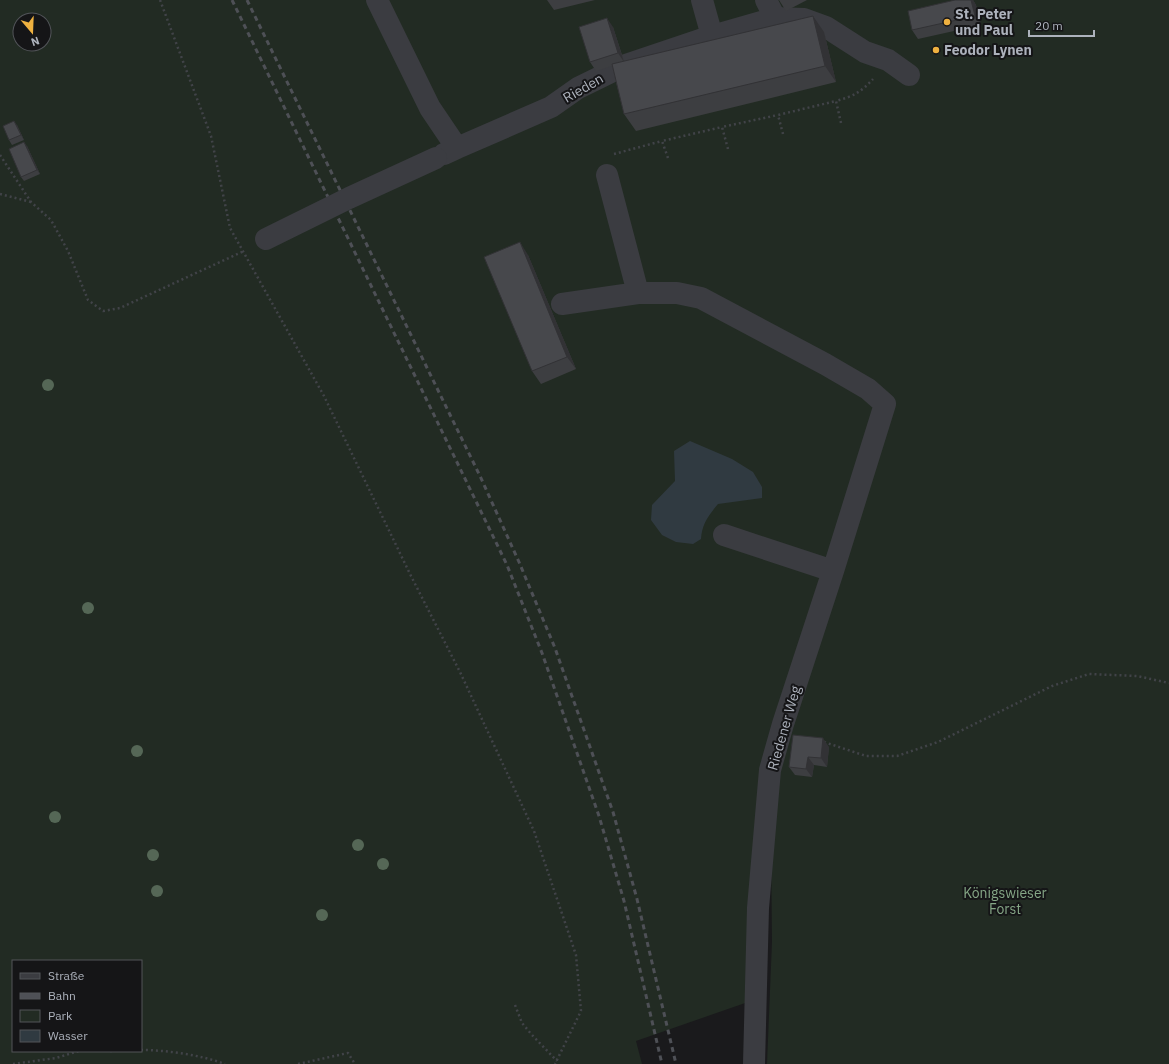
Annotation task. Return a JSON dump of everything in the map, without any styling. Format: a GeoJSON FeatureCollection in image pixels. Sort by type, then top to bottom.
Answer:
{"type":"FeatureCollection","features":[{"type":"Feature","properties":{"kind":"street"},"geometry":{"type":"LineString","coordinates":[[377,0],[430,108],[467,145]]}},
{"type":"Feature","properties":{"kind":"street"},"geometry":{"type":"LineString","coordinates":[[702,0],[712,36]]}},
{"type":"Feature","properties":{"kind":"street","name":"Rieden"},"geometry":{"type":"LineString","coordinates":[[266,239],[349,198],[551,107],[578,88],[624,66],[712,36],[770,9],[826,26],[865,52],[888,60],[909,75]]}},
{"type":"Feature","properties":{"kind":"street"},"geometry":{"type":"LineString","coordinates":[[562,304],[638,293],[607,175]]}},
{"type":"Feature","properties":{"kind":"street","name":"Riedener Weg"},"geometry":{"type":"LineString","coordinates":[[638,293],[677,293],[701,298],[825,364],[868,389],[885,404],[783,724],[770,770],[758,908],[754,1064]]}},
{"type":"Feature","properties":{"kind":"street"},"geometry":{"type":"LineString","coordinates":[[724,535],[833,571]]}},
{"type":"Feature","properties":{"kind":"path"},"geometry":{"type":"LineString","coordinates":[[160,0],[211,136],[230,228],[330,409],[460,672],[534,831],[576,955],[581,1011],[556,1062],[522,1023],[515,1005]]}},
{"type":"Feature","properties":{"kind":"path"},"geometry":{"type":"LineString","coordinates":[[607,175],[603,157],[845,98],[863,90],[888,60]]}},
{"type":"Feature","properties":{"kind":"path"},"geometry":{"type":"LineString","coordinates":[[836,101],[841,123]]}},
{"type":"Feature","properties":{"kind":"path"},"geometry":{"type":"LineString","coordinates":[[778,115],[783,134]]}},
{"type":"Feature","properties":{"kind":"path"},"geometry":{"type":"LineString","coordinates":[[722,127],[728,149]]}},
{"type":"Feature","properties":{"kind":"path"},"geometry":{"type":"LineString","coordinates":[[662,142],[668,158]]}},
{"type":"Feature","properties":{"kind":"path"},"geometry":{"type":"LineString","coordinates":[[0,155],[31,202],[51,220],[68,251],[88,300],[103,311],[120,308],[243,252],[266,239]]}},
{"type":"Feature","properties":{"kind":"path"},"geometry":{"type":"LineString","coordinates":[[0,194],[31,202]]}},
{"type":"Feature","properties":{"kind":"path"},"geometry":{"type":"LineString","coordinates":[[822,742],[866,756],[898,756],[938,742],[1052,686],[1090,674],[1137,676],[1169,683]]}},
{"type":"Feature","properties":{"kind":"path"},"geometry":{"type":"LineString","coordinates":[[142,1050],[212,1059],[225,1064]]}},
{"type":"Feature","properties":{"kind":"path"},"geometry":{"type":"LineString","coordinates":[[13,1064],[56,1058],[76,1052]]}},
{"type":"Feature","properties":{"kind":"path"},"geometry":{"type":"LineString","coordinates":[[298,1064],[348,1053],[355,1064]]}},
{"type":"Feature","properties":{"kind":"green space","name":"Königswieser Forst"},"geometry":{"type":"Polygon","coordinates":[[[0,0],[1169,0],[1169,1064],[767,1064],[772,942],[771,845],[748,1002],[636,1041],[642,1064],[0,1064],[0,0]]]}},
{"type":"Feature","properties":{"kind":"water"},"geometry":{"type":"Polygon","coordinates":[[[690,441],[732,459],[753,472],[762,487],[762,498],[718,504],[706,520],[701,539],[693,544],[676,542],[662,535],[651,520],[652,505],[675,481],[674,451],[690,441]]]}},
{"type":"Feature","properties":{"kind":"building"},"geometry":{"type":"Polygon","coordinates":[[[955,0],[971,0],[975,16],[912,30],[908,11],[955,0]]]}},
{"type":"Feature","properties":{"kind":"building"},"geometry":{"type":"Polygon","coordinates":[[[813,16],[825,66],[624,114],[612,64],[813,16]]]}},
{"type":"Feature","properties":{"kind":"building"},"geometry":{"type":"Polygon","coordinates":[[[607,18],[618,53],[590,62],[579,27],[607,18]]]}},
{"type":"Feature","properties":{"kind":"building"},"geometry":{"type":"Polygon","coordinates":[[[14,121],[21,135],[9,140],[3,126],[14,121]]]}},
{"type":"Feature","properties":{"kind":"building"},"geometry":{"type":"Polygon","coordinates":[[[24,142],[37,170],[21,177],[9,149],[24,142]]]}},
{"type":"Feature","properties":{"kind":"building"},"geometry":{"type":"Polygon","coordinates":[[[520,242],[567,357],[532,371],[484,257],[520,242]]]}},
{"type":"Feature","properties":{"kind":"building"},"geometry":{"type":"Polygon","coordinates":[[[793,735],[823,738],[821,758],[808,757],[806,769],[789,767],[793,735]]]}},
{"type":"Feature","properties":{"kind":"railway"},"geometry":{"type":"LineString","coordinates":[[232,0],[507,565],[542,653],[599,816],[624,901],[662,1064]]}},
{"type":"Feature","properties":{"kind":"railway"},"geometry":{"type":"LineString","coordinates":[[247,0],[480,476],[519,562],[555,648],[613,812],[637,899],[676,1064]]}},
{"type":"Feature","properties":{"kind":"place","name":"St. Peter und Paul"},"geometry":{"type":"Point","coordinates":[947,22]}},
{"type":"Feature","properties":{"kind":"place","name":"Feodor Lynen"},"geometry":{"type":"Point","coordinates":[936,50]}}]}
